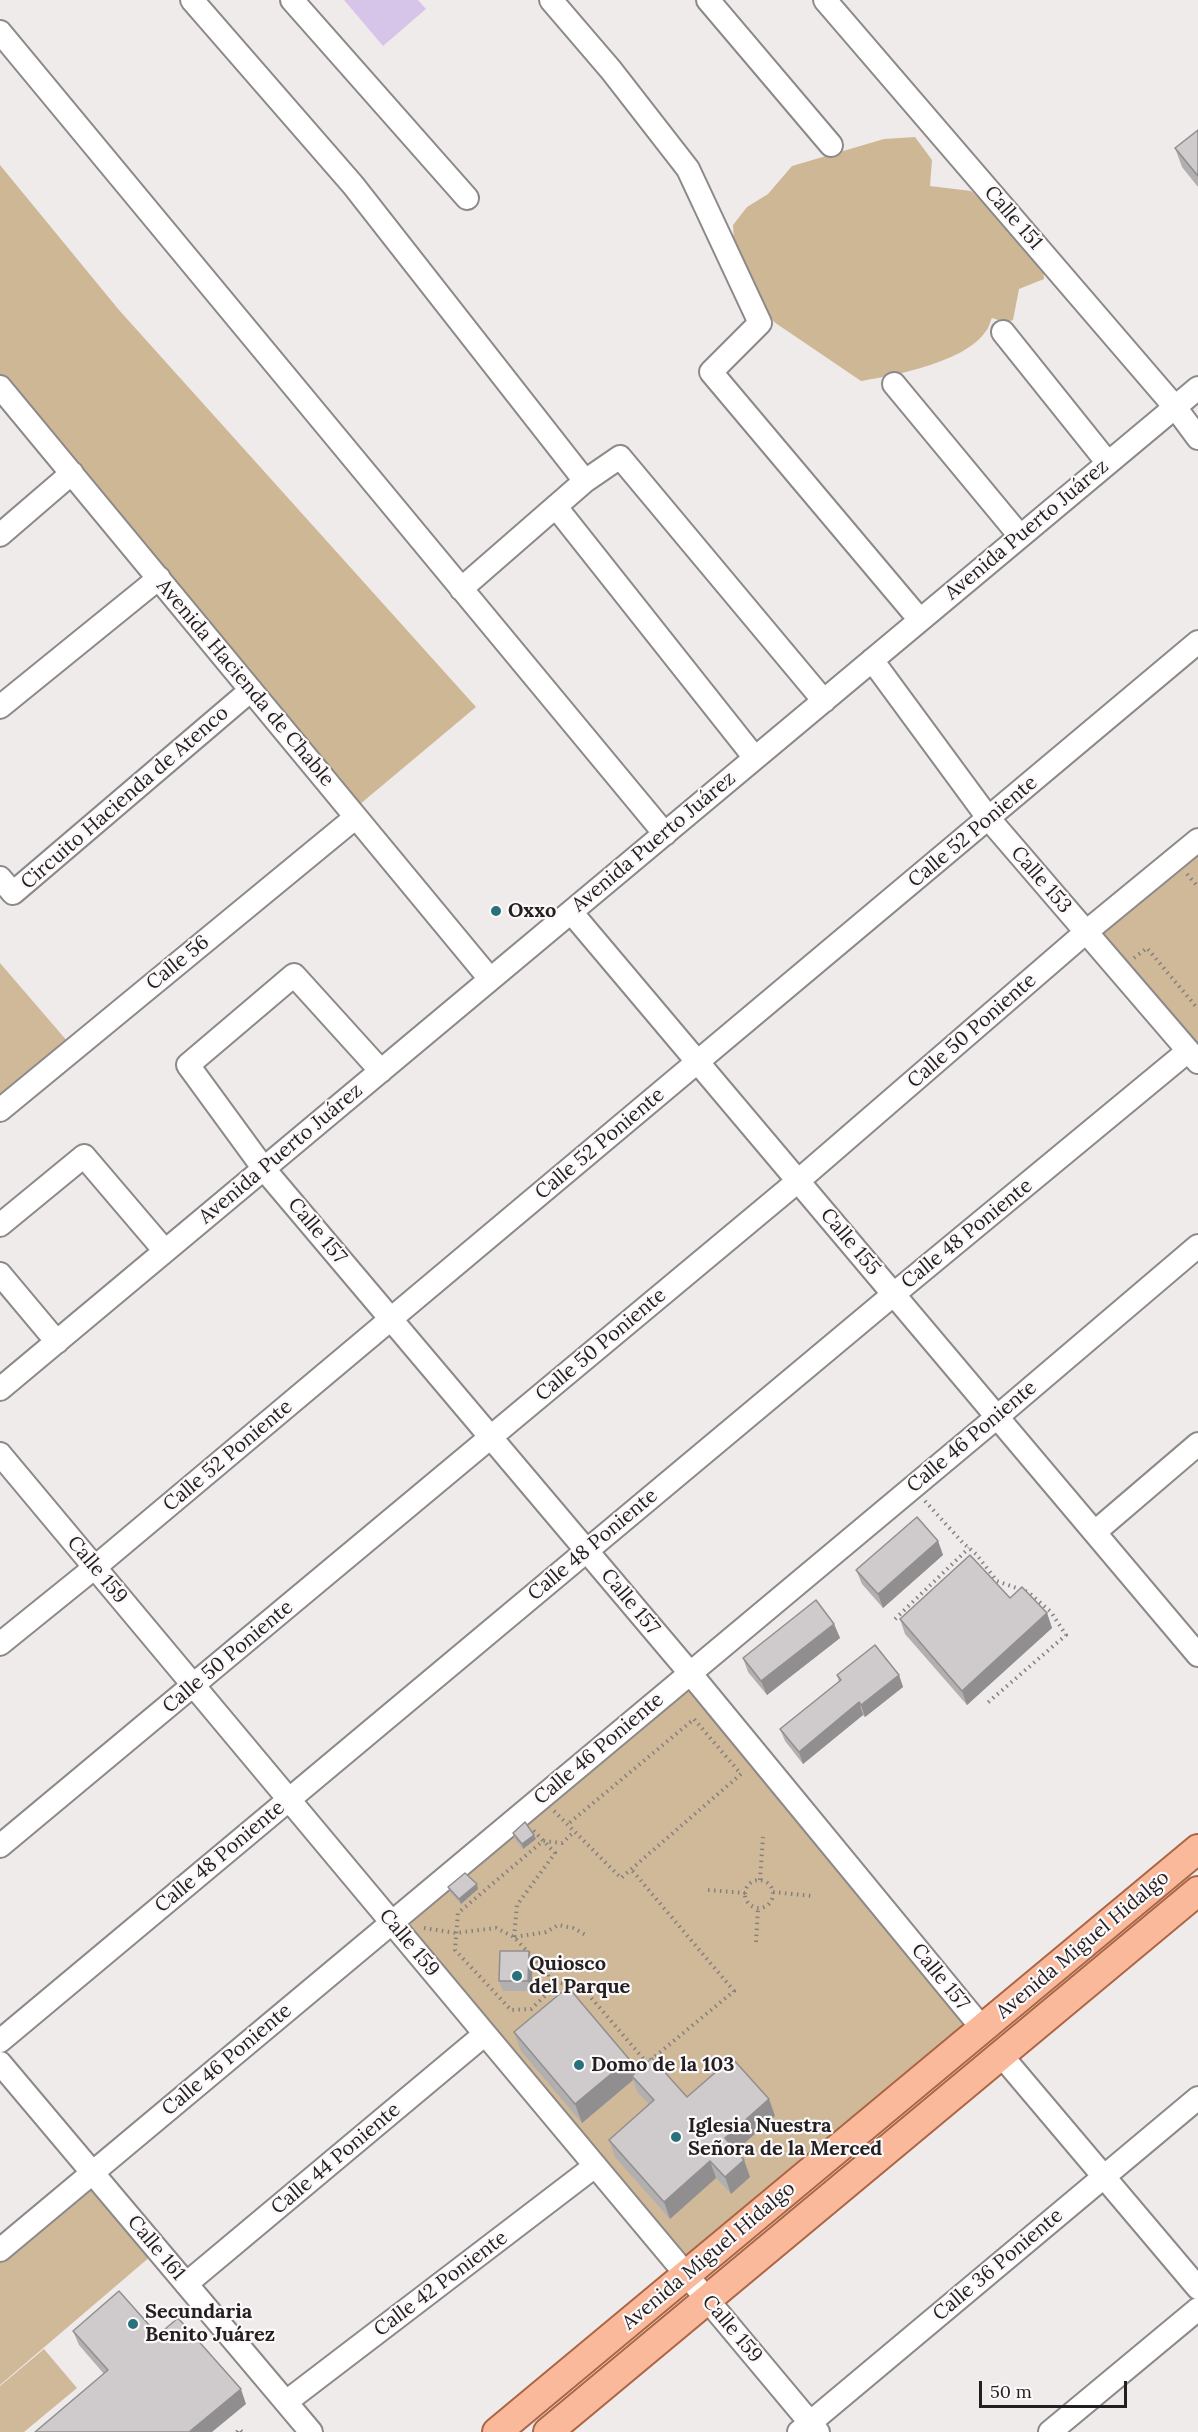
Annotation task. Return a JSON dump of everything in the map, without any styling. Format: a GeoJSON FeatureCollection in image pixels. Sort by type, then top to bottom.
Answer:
{"type":"FeatureCollection","features":[{"type":"Feature","properties":{"kind":"main road","name":"Avenida Miguel Hidalgo"},"geometry":{"type":"LineString","coordinates":[[497,2432],[1198,1849]]}},
{"type":"Feature","properties":{"kind":"main road","name":"Avenida Miguel Hidalgo"},"geometry":{"type":"LineString","coordinates":[[548,2432],[1198,1892]]}},
{"type":"Feature","properties":{"kind":"street"},"geometry":{"type":"LineString","coordinates":[[192,0],[352,185],[585,481]]}},
{"type":"Feature","properties":{"kind":"street"},"geometry":{"type":"LineString","coordinates":[[292,0],[467,198]]}},
{"type":"Feature","properties":{"kind":"street"},"geometry":{"type":"LineString","coordinates":[[551,0],[611,70],[688,169],[760,323],[711,372],[920,620]]}},
{"type":"Feature","properties":{"kind":"street"},"geometry":{"type":"LineString","coordinates":[[708,0],[831,146]]}},
{"type":"Feature","properties":{"kind":"street","name":"Calle 151"},"geometry":{"type":"LineString","coordinates":[[825,0],[1175,407],[1198,438]]}},
{"type":"Feature","properties":{"kind":"street"},"geometry":{"type":"LineString","coordinates":[[0,32],[664,834]]}},
{"type":"Feature","properties":{"kind":"street"},"geometry":{"type":"LineString","coordinates":[[1003,332],[1108,463]]}},
{"type":"Feature","properties":{"kind":"street"},"geometry":{"type":"LineString","coordinates":[[894,384],[1020,536]]}},
{"type":"Feature","properties":{"kind":"street","name":"Avenida Hacienda de Chable"},"geometry":{"type":"LineString","coordinates":[[0,387],[490,979]]}},
{"type":"Feature","properties":{"kind":"street","name":"Avenida Puerto Juárez"},"geometry":{"type":"LineString","coordinates":[[0,1389],[1198,388]]}},
{"type":"Feature","properties":{"kind":"street"},"geometry":{"type":"LineString","coordinates":[[462,589],[585,481],[621,458],[824,701]]}},
{"type":"Feature","properties":{"kind":"street"},"geometry":{"type":"LineString","coordinates":[[0,535],[72,473]]}},
{"type":"Feature","properties":{"kind":"street"},"geometry":{"type":"LineString","coordinates":[[556,507],[755,758]]}},
{"type":"Feature","properties":{"kind":"street"},"geometry":{"type":"LineString","coordinates":[[0,707],[159,578]]}},
{"type":"Feature","properties":{"kind":"street","name":"Calle 52 Poniente"},"geometry":{"type":"LineString","coordinates":[[0,1644],[698,1063],[1198,642]]}},
{"type":"Feature","properties":{"kind":"street","name":"Calle 153"},"geometry":{"type":"LineString","coordinates":[[872,660],[989,819],[1193,1057]]}},
{"type":"Feature","properties":{"kind":"street","name":"Circuito Hacienda de Atenco"},"geometry":{"type":"LineString","coordinates":[[0,878],[13,893],[251,690]]}},
{"type":"Feature","properties":{"kind":"street","name":"Calle 56"},"geometry":{"type":"LineString","coordinates":[[0,1110],[356,817]]}},
{"type":"Feature","properties":{"kind":"street","name":"Calle 50 Poniente"},"geometry":{"type":"LineString","coordinates":[[0,1846],[798,1181],[1086,932],[1198,840]]}},
{"type":"Feature","properties":{"kind":"street","name":"Calle 155"},"geometry":{"type":"LineString","coordinates":[[571,912],[1198,1655]]}},
{"type":"Feature","properties":{"kind":"street","name":"Calle 157"},"geometry":{"type":"LineString","coordinates":[[381,1071],[294,975],[188,1065],[264,1168],[690,1673],[982,2028]]}},
{"type":"Feature","properties":{"kind":"street","name":"Calle 48 Poniente"},"geometry":{"type":"LineString","coordinates":[[0,2041],[894,1294],[1193,1057]]}},
{"type":"Feature","properties":{"kind":"street"},"geometry":{"type":"LineString","coordinates":[[0,1225],[84,1156],[165,1251]]}},
{"type":"Feature","properties":{"kind":"street","name":"Calle 46 Poniente"},"geometry":{"type":"LineString","coordinates":[[0,2250],[997,1417],[1198,1246]]}},
{"type":"Feature","properties":{"kind":"street"},"geometry":{"type":"LineString","coordinates":[[0,1274],[57,1342]]}},
{"type":"Feature","properties":{"kind":"street"},"geometry":{"type":"LineString","coordinates":[[1095,1532],[1198,1444]]}},
{"type":"Feature","properties":{"kind":"street","name":"Calle 159"},"geometry":{"type":"LineString","coordinates":[[0,1454],[707,2300],[809,2429]]}},
{"type":"Feature","properties":{"kind":"street","name":"Calle 44 Poniente"},"geometry":{"type":"LineString","coordinates":[[186,2284],[485,2034]]}},
{"type":"Feature","properties":{"kind":"street"},"geometry":{"type":"LineString","coordinates":[[1001,2055],[1198,2288]]}},
{"type":"Feature","properties":{"kind":"street","name":"Calle 161"},"geometry":{"type":"LineString","coordinates":[[0,2063],[311,2432]]}},
{"type":"Feature","properties":{"kind":"street","name":"Calle 36 Poniente"},"geometry":{"type":"LineString","coordinates":[[809,2429],[1198,2098]]}},
{"type":"Feature","properties":{"kind":"street","name":"Calle 42 Poniente"},"geometry":{"type":"LineString","coordinates":[[286,2402],[595,2166]]}},
{"type":"Feature","properties":{"kind":"street"},"geometry":{"type":"LineString","coordinates":[[1050,2432],[1198,2308]]}},
{"type":"Feature","properties":{"kind":"path"},"geometry":{"type":"LineString","coordinates":[[1147,948],[1198,1009]]}},
{"type":"Feature","properties":{"kind":"path"},"geometry":{"type":"LineString","coordinates":[[913,1487],[997,1581],[1028,1592],[1051,1612],[1066,1635],[985,1705]]}},
{"type":"Feature","properties":{"kind":"path"},"geometry":{"type":"LineString","coordinates":[[895,1619],[969,1548]]}},
{"type":"Feature","properties":{"kind":"path"},"geometry":{"type":"LineString","coordinates":[[1019,1598],[1028,1592]]}},
{"type":"Feature","properties":{"kind":"path"},"geometry":{"type":"LineString","coordinates":[[546,1816],[553,1810],[621,1878],[741,1774],[694,1719],[568,1824]]}},
{"type":"Feature","properties":{"kind":"path"},"geometry":{"type":"LineString","coordinates":[[514,1937],[517,1905],[555,1853],[532,1828],[539,1822]]}},
{"type":"Feature","properties":{"kind":"path"},"geometry":{"type":"LineString","coordinates":[[456,1933],[496,1928],[514,1937],[548,1974],[551,1990],[531,2009],[511,2010],[455,1950],[456,1933],[458,1913],[543,1841],[562,1843],[574,1832]]}},
{"type":"Feature","properties":{"kind":"path"},"geometry":{"type":"LineString","coordinates":[[760,1880],[763,1837]]}},
{"type":"Feature","properties":{"kind":"path"},"geometry":{"type":"LineString","coordinates":[[549,1981],[582,1987],[647,2063],[734,1990],[631,1869]]}},
{"type":"Feature","properties":{"kind":"path"},"geometry":{"type":"LineString","coordinates":[[760,1880],[769,1884],[773,1892],[771,1902],[758,1908],[750,1905],[745,1893],[752,1882],[760,1880]]}},
{"type":"Feature","properties":{"kind":"path"},"geometry":{"type":"LineString","coordinates":[[708,1890],[745,1893]]}},
{"type":"Feature","properties":{"kind":"path"},"geometry":{"type":"LineString","coordinates":[[773,1892],[813,1896]]}},
{"type":"Feature","properties":{"kind":"path"},"geometry":{"type":"LineString","coordinates":[[756,1942],[758,1908]]}},
{"type":"Feature","properties":{"kind":"path"},"geometry":{"type":"LineString","coordinates":[[514,1937],[546,1932],[558,1925],[573,1928],[586,1935]]}},
{"type":"Feature","properties":{"kind":"path"},"geometry":{"type":"LineString","coordinates":[[237,2432],[239,2429],[242,2432]]}},
{"type":"Feature","properties":{"kind":"shaded area"},"geometry":{"type":"Polygon","coordinates":[[[344,0],[418,0],[426,9],[383,46],[344,0]]]}},
{"type":"Feature","properties":{"kind":"shaded area"},"geometry":{"type":"Polygon","coordinates":[[[915,137],[932,160],[930,186],[971,191],[993,211],[1043,266],[1044,279],[1019,289],[1013,320],[1001,325],[998,320],[992,318],[986,331],[963,351],[911,371],[861,381],[774,322],[735,259],[733,225],[747,207],[768,194],[792,166],[884,139],[915,137]]]}},
{"type":"Feature","properties":{"kind":"shaded area"},"geometry":{"type":"Polygon","coordinates":[[[0,165],[119,310],[476,707],[359,805],[0,376],[0,165]]]}},
{"type":"Feature","properties":{"kind":"shaded area"},"geometry":{"type":"Polygon","coordinates":[[[1198,845],[1198,1055],[1093,932],[1198,845]]]}},
{"type":"Feature","properties":{"kind":"shaded area"},"geometry":{"type":"Polygon","coordinates":[[[0,963],[74,1049],[0,1110],[0,963]]]}},
{"type":"Feature","properties":{"kind":"shaded area"},"geometry":{"type":"Polygon","coordinates":[[[689,1675],[981,2028],[686,2274],[393,1922],[689,1675]]]}},
{"type":"Feature","properties":{"kind":"shaded area"},"geometry":{"type":"Polygon","coordinates":[[[92,2173],[158,2250],[0,2385],[0,2250],[92,2173]]]}},
{"type":"Feature","properties":{"kind":"shaded area"},"geometry":{"type":"Polygon","coordinates":[[[44,2349],[77,2388],[24,2432],[0,2432],[0,2386],[44,2349]]]}},
{"type":"Feature","properties":{"kind":"building"},"geometry":{"type":"Polygon","coordinates":[[[1198,130],[1198,176],[1175,148],[1198,130]]]}},
{"type":"Feature","properties":{"kind":"building"},"geometry":{"type":"Polygon","coordinates":[[[917,1517],[938,1541],[878,1594],[856,1570],[917,1517]]]}},
{"type":"Feature","properties":{"kind":"building"},"geometry":{"type":"Polygon","coordinates":[[[970,1555],[1010,1598],[1022,1587],[1047,1613],[962,1691],[900,1619],[970,1555]]]}},
{"type":"Feature","properties":{"kind":"building"},"geometry":{"type":"Polygon","coordinates":[[[816,1600],[834,1624],[761,1681],[743,1658],[816,1600]]]}},
{"type":"Feature","properties":{"kind":"building"},"geometry":{"type":"Polygon","coordinates":[[[875,1645],[899,1675],[861,1705],[859,1702],[799,1752],[780,1729],[841,1680],[837,1675],[875,1645]]]}},
{"type":"Feature","properties":{"kind":"building"},"geometry":{"type":"Polygon","coordinates":[[[525,1822],[534,1835],[522,1844],[513,1833],[525,1822]]]}},
{"type":"Feature","properties":{"kind":"building"},"geometry":{"type":"Polygon","coordinates":[[[465,1873],[477,1884],[459,1899],[448,1887],[465,1873]]]}},
{"type":"Feature","properties":{"kind":"building"},"geometry":{"type":"Polygon","coordinates":[[[500,1951],[529,1951],[528,1981],[499,1981],[500,1951]]]}},
{"type":"Feature","properties":{"kind":"building","name":"Domo de la 103"},"geometry":{"type":"Polygon","coordinates":[[[568,1987],[629,2059],[575,2104],[514,2032],[568,1987]]]}},
{"type":"Feature","properties":{"kind":"building"},"geometry":{"type":"Polygon","coordinates":[[[652,2058],[687,2097],[732,2058],[769,2099],[725,2138],[744,2160],[725,2177],[710,2161],[664,2202],[609,2140],[654,2100],[632,2076],[652,2058]]]}},
{"type":"Feature","properties":{"kind":"building"},"geometry":{"type":"Polygon","coordinates":[[[119,2291],[158,2335],[178,2318],[241,2389],[189,2432],[35,2432],[108,2370],[73,2331],[119,2291]]]}},
{"type":"Feature","properties":{"kind":"place","name":"Oxxo"},"geometry":{"type":"Point","coordinates":[496,911]}},
{"type":"Feature","properties":{"kind":"place","name":"Quiosco del Parque"},"geometry":{"type":"Point","coordinates":[517,1976]}},
{"type":"Feature","properties":{"kind":"place","name":"Domo de la 103"},"geometry":{"type":"Point","coordinates":[579,2065]}},
{"type":"Feature","properties":{"kind":"place","name":"Iglesia Nuestra Señora de la Merced"},"geometry":{"type":"Point","coordinates":[676,2137]}},
{"type":"Feature","properties":{"kind":"place","name":"Secundaria Benito Juárez"},"geometry":{"type":"Point","coordinates":[133,2324]}}]}
